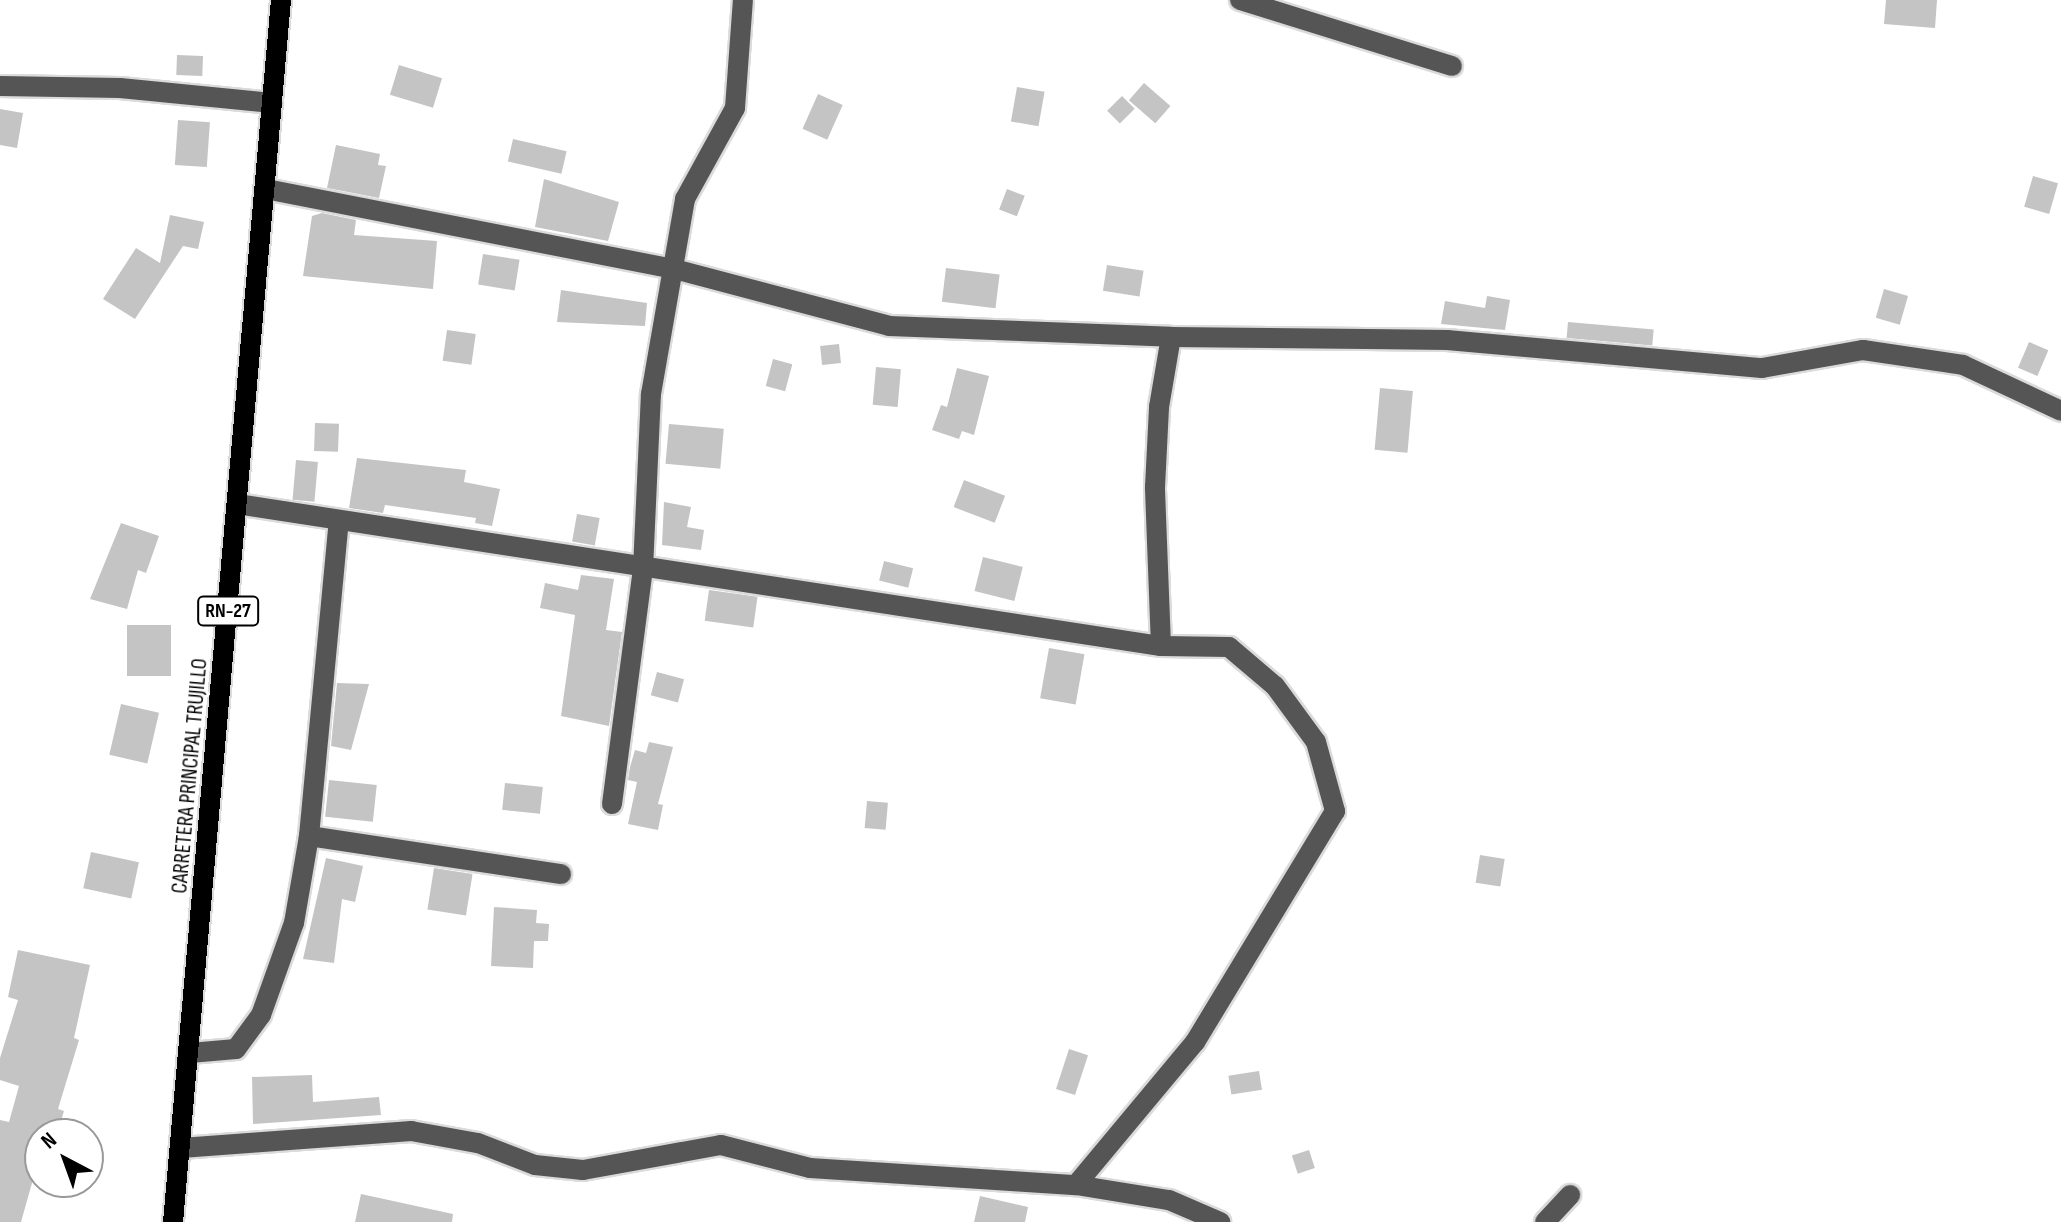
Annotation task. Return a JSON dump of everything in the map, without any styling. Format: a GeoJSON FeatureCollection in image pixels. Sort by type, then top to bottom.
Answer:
{"type":"FeatureCollection","features":[{"type":"Feature","properties":{"kind":"main road","name":"CARRETERA PRINCIPAL TRUJILLO"},"geometry":{"type":"LineString","coordinates":[[173,1222],[281,0]]}},
{"type":"Feature","properties":{"kind":"street"},"geometry":{"type":"LineString","coordinates":[[612,804],[643,569],[651,394],[685,199],[735,108],[743,0]]}},
{"type":"Feature","properties":{"kind":"street"},"geometry":{"type":"LineString","coordinates":[[1240,0],[1452,66]]}},
{"type":"Feature","properties":{"kind":"street"},"geometry":{"type":"LineString","coordinates":[[0,86],[120,88],[272,103]]}},
{"type":"Feature","properties":{"kind":"street"},"geometry":{"type":"LineString","coordinates":[[266,189],[674,269],[889,326],[1171,337],[1447,340],[1762,368],[1863,350],[1963,365],[2061,411]]}},
{"type":"Feature","properties":{"kind":"street"},"geometry":{"type":"LineString","coordinates":[[1161,646],[1155,487],[1159,407],[1171,337]]}},
{"type":"Feature","properties":{"kind":"street"},"geometry":{"type":"LineString","coordinates":[[237,504],[643,569],[1161,646],[1229,647],[1275,686],[1316,742],[1335,811],[1195,1042],[1076,1185]]}},
{"type":"Feature","properties":{"kind":"street"},"geometry":{"type":"LineString","coordinates":[[190,1053],[236,1049],[261,1015],[294,923],[309,836],[339,520]]}},
{"type":"Feature","properties":{"kind":"street"},"geometry":{"type":"LineString","coordinates":[[309,836],[561,874]]}},
{"type":"Feature","properties":{"kind":"street"},"geometry":{"type":"LineString","coordinates":[[181,1148],[411,1131],[478,1143],[535,1165],[583,1170],[721,1145],[810,1168],[1076,1185],[1169,1200],[1220,1222]]}},
{"type":"Feature","properties":{"kind":"street"},"geometry":{"type":"LineString","coordinates":[[1545,1222],[1570,1195]]}},
{"type":"Feature","properties":{"kind":"building"},"geometry":{"type":"Polygon","coordinates":[[[1886,0],[1937,0],[1935,28],[1884,24],[1886,0]]]}},
{"type":"Feature","properties":{"kind":"building"},"geometry":{"type":"Polygon","coordinates":[[[177,55],[203,56],[202,76],[176,75],[177,55]]]}},
{"type":"Feature","properties":{"kind":"building"},"geometry":{"type":"Polygon","coordinates":[[[399,65],[442,78],[433,108],[390,95],[399,65]]]}},
{"type":"Feature","properties":{"kind":"building"},"geometry":{"type":"Polygon","coordinates":[[[1144,83],[1170,106],[1155,123],[1129,100],[1144,83]]]}},
{"type":"Feature","properties":{"kind":"building"},"geometry":{"type":"Polygon","coordinates":[[[1017,87],[1045,92],[1038,126],[1011,121],[1017,87]]]}},
{"type":"Feature","properties":{"kind":"building"},"geometry":{"type":"Polygon","coordinates":[[[818,94],[843,105],[827,140],[803,129],[818,94]]]}},
{"type":"Feature","properties":{"kind":"building"},"geometry":{"type":"Polygon","coordinates":[[[1122,96],[1135,109],[1120,124],[1107,111],[1122,96]]]}},
{"type":"Feature","properties":{"kind":"building"},"geometry":{"type":"Polygon","coordinates":[[[0,109],[23,113],[17,148],[0,145],[0,109]]]}},
{"type":"Feature","properties":{"kind":"building"},"geometry":{"type":"Polygon","coordinates":[[[178,120],[210,122],[207,167],[175,165],[178,120]]]}},
{"type":"Feature","properties":{"kind":"building"},"geometry":{"type":"Polygon","coordinates":[[[513,139],[567,151],[561,174],[508,161],[513,139]]]}},
{"type":"Feature","properties":{"kind":"building"},"geometry":{"type":"Polygon","coordinates":[[[336,145],[380,154],[378,165],[386,166],[379,198],[327,188],[336,145]]]}},
{"type":"Feature","properties":{"kind":"building"},"geometry":{"type":"Polygon","coordinates":[[[2033,176],[2058,183],[2049,214],[2024,207],[2033,176]]]}},
{"type":"Feature","properties":{"kind":"building"},"geometry":{"type":"Polygon","coordinates":[[[544,179],[619,202],[608,241],[535,227],[544,179]]]}},
{"type":"Feature","properties":{"kind":"building"},"geometry":{"type":"Polygon","coordinates":[[[1007,189],[1025,196],[1017,216],[999,210],[1007,189]]]}},
{"type":"Feature","properties":{"kind":"building"},"geometry":{"type":"Polygon","coordinates":[[[322,213],[356,220],[354,235],[437,241],[433,289],[303,276],[312,216],[322,213]]]}},
{"type":"Feature","properties":{"kind":"building"},"geometry":{"type":"Polygon","coordinates":[[[170,215],[204,222],[198,249],[183,246],[135,319],[103,299],[136,248],[160,263],[170,215]]]}},
{"type":"Feature","properties":{"kind":"building"},"geometry":{"type":"Polygon","coordinates":[[[483,254],[520,260],[515,290],[478,285],[483,254]]]}},
{"type":"Feature","properties":{"kind":"building"},"geometry":{"type":"Polygon","coordinates":[[[1107,265],[1144,271],[1139,296],[1103,291],[1107,265]]]}},
{"type":"Feature","properties":{"kind":"building"},"geometry":{"type":"Polygon","coordinates":[[[946,268],[1000,275],[995,308],[942,302],[946,268]]]}},
{"type":"Feature","properties":{"kind":"building"},"geometry":{"type":"Polygon","coordinates":[[[1884,289],[1908,296],[1900,325],[1876,318],[1884,289]]]}},
{"type":"Feature","properties":{"kind":"building"},"geometry":{"type":"Polygon","coordinates":[[[561,290],[647,303],[645,326],[557,322],[561,290]]]}},
{"type":"Feature","properties":{"kind":"building"},"geometry":{"type":"Polygon","coordinates":[[[1487,296],[1510,300],[1505,330],[1441,324],[1445,301],[1485,308],[1487,296]]]}},
{"type":"Feature","properties":{"kind":"building"},"geometry":{"type":"Polygon","coordinates":[[[1568,322],[1654,329],[1652,345],[1567,338],[1568,322]]]}},
{"type":"Feature","properties":{"kind":"building"},"geometry":{"type":"Polygon","coordinates":[[[447,330],[476,334],[471,365],[443,361],[447,330]]]}},
{"type":"Feature","properties":{"kind":"building"},"geometry":{"type":"Polygon","coordinates":[[[2029,342],[2048,350],[2037,376],[2018,368],[2029,342]]]}},
{"type":"Feature","properties":{"kind":"building"},"geometry":{"type":"Polygon","coordinates":[[[839,344],[841,363],[822,365],[820,346],[839,344]]]}},
{"type":"Feature","properties":{"kind":"building"},"geometry":{"type":"Polygon","coordinates":[[[773,359],[792,364],[785,391],[766,386],[773,359]]]}},
{"type":"Feature","properties":{"kind":"building"},"geometry":{"type":"Polygon","coordinates":[[[876,367],[901,369],[898,407],[873,405],[876,367]]]}},
{"type":"Feature","properties":{"kind":"building"},"geometry":{"type":"Polygon","coordinates":[[[957,368],[989,376],[974,435],[962,431],[959,439],[932,430],[941,405],[947,407],[957,368]]]}},
{"type":"Feature","properties":{"kind":"building"},"geometry":{"type":"Polygon","coordinates":[[[1380,388],[1413,391],[1407,453],[1375,450],[1380,388]]]}},
{"type":"Feature","properties":{"kind":"building"},"geometry":{"type":"Polygon","coordinates":[[[315,423],[339,424],[338,452],[314,451],[315,423]]]}},
{"type":"Feature","properties":{"kind":"building"},"geometry":{"type":"Polygon","coordinates":[[[669,424],[724,429],[720,469],[666,464],[669,424]]]}},
{"type":"Feature","properties":{"kind":"building"},"geometry":{"type":"Polygon","coordinates":[[[357,458],[466,470],[464,482],[500,489],[492,526],[475,523],[476,518],[385,505],[383,513],[349,508],[357,458]]]}},
{"type":"Feature","properties":{"kind":"building"},"geometry":{"type":"Polygon","coordinates":[[[296,460],[318,462],[314,502],[293,500],[296,460]]]}},
{"type":"Feature","properties":{"kind":"building"},"geometry":{"type":"Polygon","coordinates":[[[964,480],[1005,496],[995,523],[954,507],[964,480]]]}},
{"type":"Feature","properties":{"kind":"building"},"geometry":{"type":"Polygon","coordinates":[[[664,502],[691,507],[687,527],[704,530],[701,550],[662,545],[664,502]]]}},
{"type":"Feature","properties":{"kind":"building"},"geometry":{"type":"Polygon","coordinates":[[[577,514],[600,518],[595,546],[572,542],[577,514]]]}},
{"type":"Feature","properties":{"kind":"building"},"geometry":{"type":"Polygon","coordinates":[[[121,523],[159,536],[146,573],[138,570],[127,609],[90,599],[121,523]]]}},
{"type":"Feature","properties":{"kind":"building"},"geometry":{"type":"Polygon","coordinates":[[[983,557],[1023,567],[1014,601],[975,591],[983,557]]]}},
{"type":"Feature","properties":{"kind":"building"},"geometry":{"type":"Polygon","coordinates":[[[884,561],[913,568],[908,588],[879,580],[884,561]]]}},
{"type":"Feature","properties":{"kind":"building"},"geometry":{"type":"Polygon","coordinates":[[[581,575],[614,579],[606,630],[622,632],[609,726],[561,716],[575,615],[540,608],[545,583],[578,590],[581,575]]]}},
{"type":"Feature","properties":{"kind":"building"},"geometry":{"type":"Polygon","coordinates":[[[709,590],[758,597],[753,628],[705,621],[709,590]]]}},
{"type":"Feature","properties":{"kind":"building"},"geometry":{"type":"Polygon","coordinates":[[[127,625],[171,625],[171,676],[127,676],[127,625]]]}},
{"type":"Feature","properties":{"kind":"building"},"geometry":{"type":"Polygon","coordinates":[[[1049,648],[1084,654],[1076,704],[1040,698],[1049,648]]]}},
{"type":"Feature","properties":{"kind":"building"},"geometry":{"type":"Polygon","coordinates":[[[657,672],[684,679],[678,702],[651,695],[657,672]]]}},
{"type":"Feature","properties":{"kind":"building"},"geometry":{"type":"Polygon","coordinates":[[[337,683],[369,684],[351,750],[331,746],[337,683]]]}},
{"type":"Feature","properties":{"kind":"building"},"geometry":{"type":"Polygon","coordinates":[[[121,704],[159,713],[147,763],[109,755],[121,704]]]}},
{"type":"Feature","properties":{"kind":"building"},"geometry":{"type":"Polygon","coordinates":[[[649,742],[673,747],[658,804],[663,805],[658,830],[628,824],[637,782],[628,780],[630,767],[635,750],[646,753],[649,742]]]}},
{"type":"Feature","properties":{"kind":"building"},"geometry":{"type":"Polygon","coordinates":[[[329,780],[377,785],[373,822],[325,817],[329,780]]]}},
{"type":"Feature","properties":{"kind":"building"},"geometry":{"type":"Polygon","coordinates":[[[505,783],[543,787],[540,814],[502,810],[505,783]]]}},
{"type":"Feature","properties":{"kind":"building"},"geometry":{"type":"Polygon","coordinates":[[[867,801],[888,803],[886,830],[865,828],[867,801]]]}},
{"type":"Feature","properties":{"kind":"building"},"geometry":{"type":"Polygon","coordinates":[[[91,852],[139,862],[131,898],[83,888],[91,852]]]}},
{"type":"Feature","properties":{"kind":"building"},"geometry":{"type":"Polygon","coordinates":[[[1480,855],[1505,859],[1500,887],[1476,883],[1480,855]]]}},
{"type":"Feature","properties":{"kind":"building"},"geometry":{"type":"Polygon","coordinates":[[[326,858],[363,866],[355,902],[342,899],[334,963],[303,959],[326,858]]]}},
{"type":"Feature","properties":{"kind":"building"},"geometry":{"type":"Polygon","coordinates":[[[434,868],[473,874],[466,916],[427,909],[434,868]]]}},
{"type":"Feature","properties":{"kind":"building"},"geometry":{"type":"Polygon","coordinates":[[[494,907],[537,910],[536,923],[549,924],[548,941],[534,941],[533,968],[491,966],[494,907]]]}},
{"type":"Feature","properties":{"kind":"building"},"geometry":{"type":"Polygon","coordinates":[[[18,950],[90,965],[74,1038],[79,1040],[58,1109],[64,1111],[62,1118],[24,1118],[24,1198],[28,1198],[21,1222],[0,1222],[0,1120],[9,1122],[19,1086],[0,1080],[0,1058],[18,1000],[8,997],[18,950]]]}},
{"type":"Feature","properties":{"kind":"building"},"geometry":{"type":"Polygon","coordinates":[[[1069,1049],[1088,1055],[1075,1095],[1056,1089],[1069,1049]]]}},
{"type":"Feature","properties":{"kind":"building"},"geometry":{"type":"Polygon","coordinates":[[[1259,1071],[1262,1090],[1231,1095],[1228,1076],[1259,1071]]]}},
{"type":"Feature","properties":{"kind":"building"},"geometry":{"type":"Polygon","coordinates":[[[312,1075],[313,1102],[379,1097],[381,1115],[253,1124],[252,1077],[312,1075]]]}},
{"type":"Feature","properties":{"kind":"building"},"geometry":{"type":"Polygon","coordinates":[[[1309,1150],[1315,1168],[1298,1174],[1292,1156],[1309,1150]]]}},
{"type":"Feature","properties":{"kind":"building"},"geometry":{"type":"Polygon","coordinates":[[[361,1194],[453,1214],[452,1222],[355,1222],[361,1194]]]}},
{"type":"Feature","properties":{"kind":"building"},"geometry":{"type":"Polygon","coordinates":[[[980,1196],[1028,1207],[1025,1222],[974,1222],[980,1196]]]}}]}
